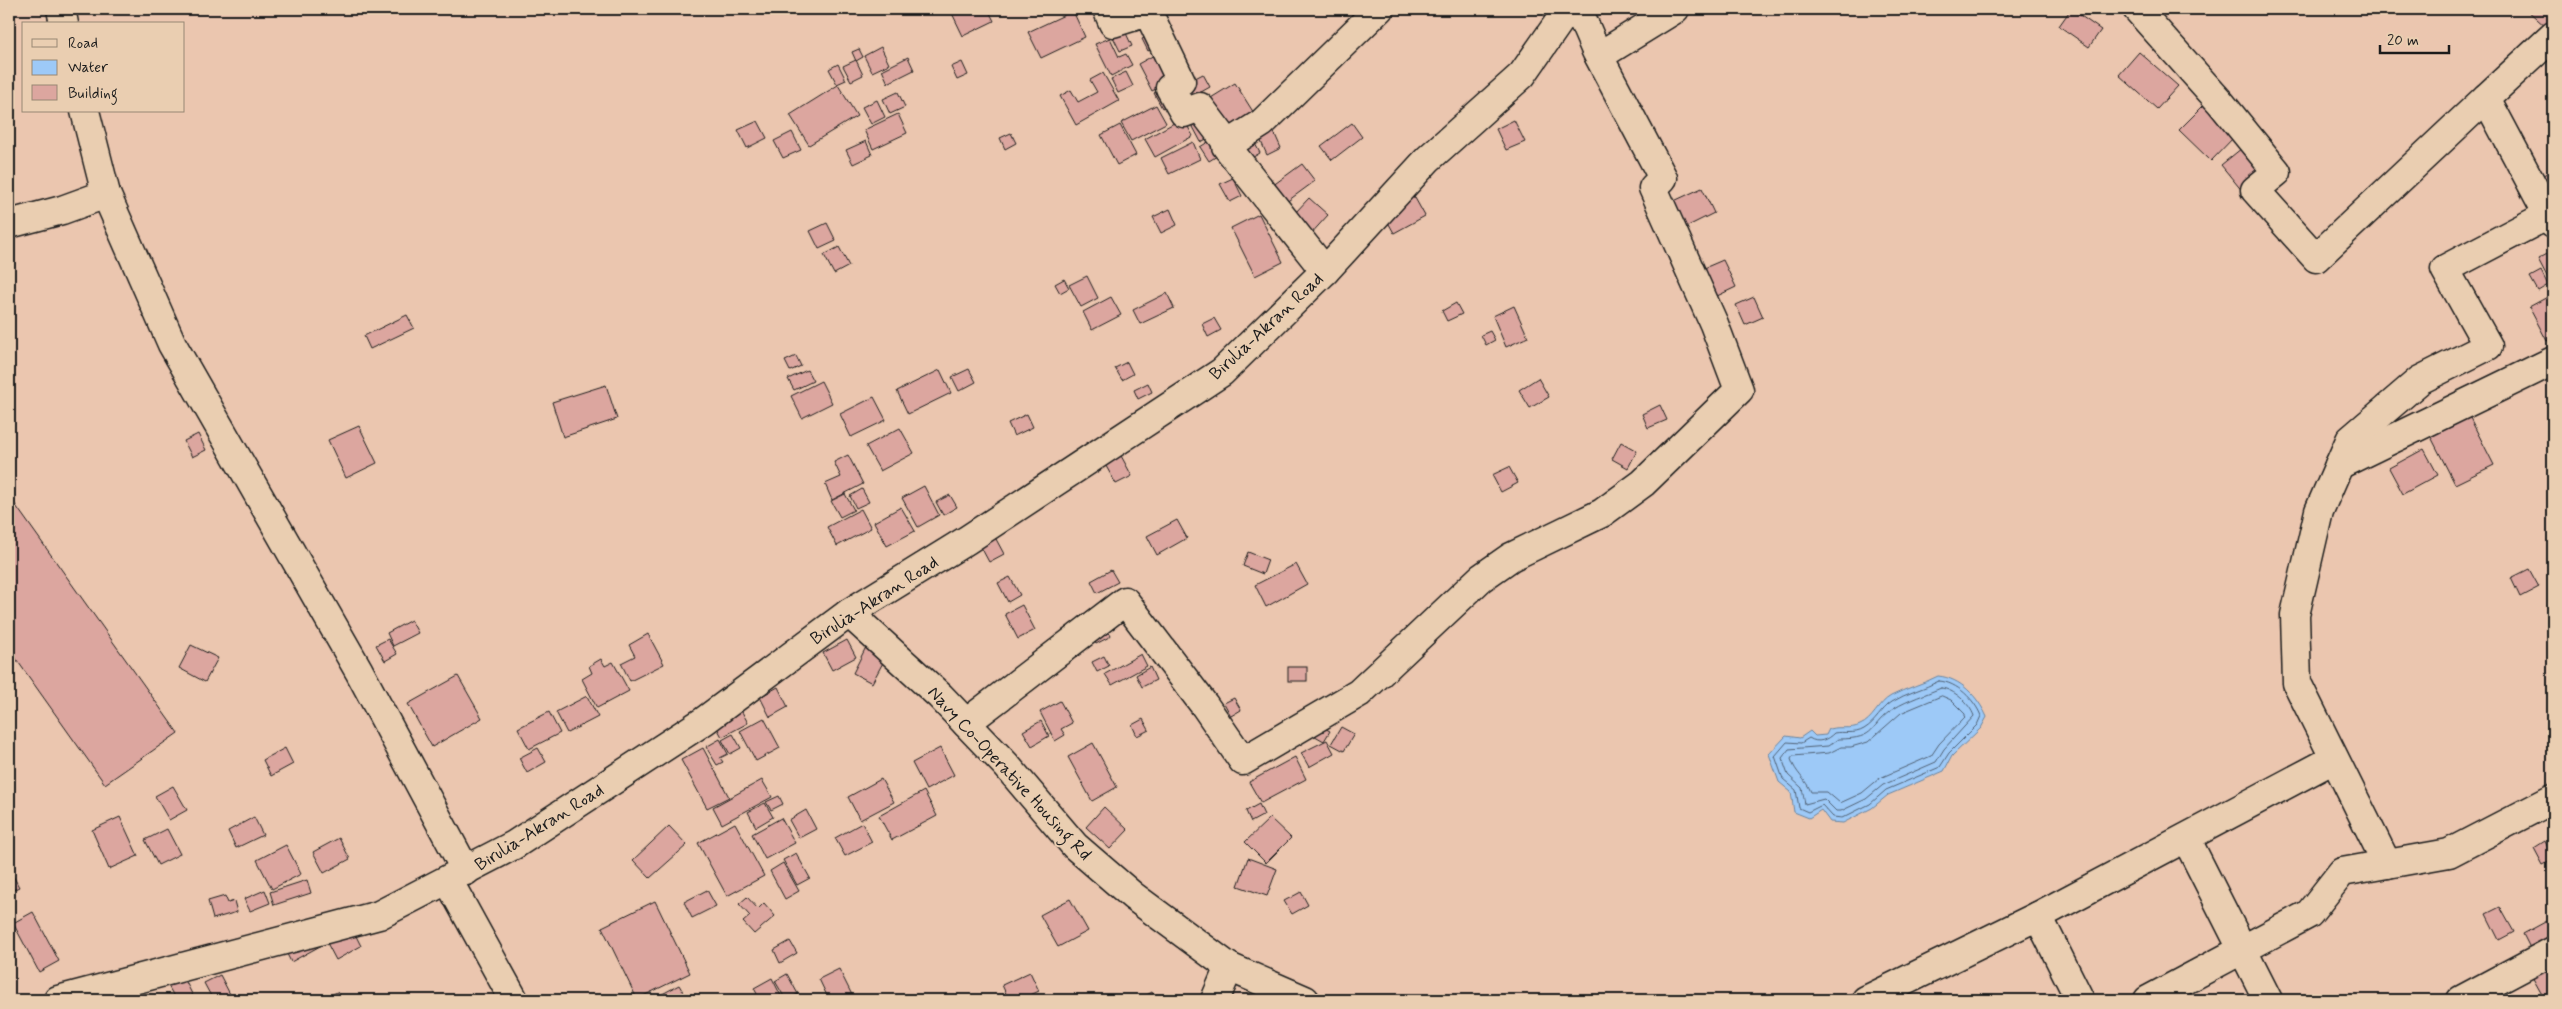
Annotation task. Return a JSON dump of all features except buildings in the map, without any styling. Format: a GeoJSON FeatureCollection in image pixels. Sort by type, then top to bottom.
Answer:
{"type":"FeatureCollection","features":[{"type":"Feature","properties":{"kind":"street"},"geometry":{"type":"LineString","coordinates":[[61,9],[64,22]]}},
{"type":"Feature","properties":{"kind":"street"},"geometry":{"type":"LineString","coordinates":[[1107,9],[1113,23],[1148,12],[1180,81],[1170,88],[1184,113],[1200,107],[1228,144],[1226,146],[1325,271]]}},
{"type":"Feature","properties":{"kind":"street"},"geometry":{"type":"LineString","coordinates":[[1228,144],[1262,123],[1379,9]]}},
{"type":"Feature","properties":{"kind":"street","name":"Birulia-Akran Road"},"geometry":{"type":"LineString","coordinates":[[58,1000],[379,915],[514,846],[704,721],[849,613],[967,540],[1222,372],[1325,271],[1428,159],[1522,75],[1568,9]]}},
{"type":"Feature","properties":{"kind":"street"},"geometry":{"type":"LineString","coordinates":[[966,723],[1125,600],[1205,706],[1243,761],[1359,693],[1481,578],[1511,557],[1602,513],[1643,483],[1739,390],[1714,324],[1653,188],[1663,178],[1598,56],[1578,9]]}},
{"type":"Feature","properties":{"kind":"street"},"geometry":{"type":"LineString","coordinates":[[1598,56],[1675,9]]}},
{"type":"Feature","properties":{"kind":"street"},"geometry":{"type":"LineString","coordinates":[[2138,9],[2221,103],[2277,172],[2255,190],[2316,258],[2553,36]]}},
{"type":"Feature","properties":{"kind":"street"},"geometry":{"type":"LineString","coordinates":[[2387,864],[2297,683],[2295,615],[2319,511],[2350,440],[2420,380],[2488,346],[2445,269],[2551,219],[2486,98]]}},
{"type":"Feature","properties":{"kind":"street"},"geometry":{"type":"LineString","coordinates":[[85,112],[106,194],[172,344],[359,671],[457,875],[514,1000]]}},
{"type":"Feature","properties":{"kind":"street"},"geometry":{"type":"LineString","coordinates":[[9,224],[62,210],[106,194]]}},
{"type":"Feature","properties":{"kind":"street"},"geometry":{"type":"LineString","coordinates":[[2339,465],[2553,361]]}},
{"type":"Feature","properties":{"kind":"street","name":"Navy Co-Operative Housing Rd"},"geometry":{"type":"LineString","coordinates":[[849,613],[940,696],[1006,765],[1075,846],[1132,896],[1229,967],[1305,1000]]}},
{"type":"Feature","properties":{"kind":"street"},"geometry":{"type":"LineString","coordinates":[[1866,1000],[2038,916],[2334,759]]}},
{"type":"Feature","properties":{"kind":"street"},"geometry":{"type":"LineString","coordinates":[[2148,1000],[2309,914],[2342,872],[2449,853],[2553,799]]}},
{"type":"Feature","properties":{"kind":"street"},"geometry":{"type":"LineString","coordinates":[[2186,838],[2268,1000]]}},
{"type":"Feature","properties":{"kind":"street"},"geometry":{"type":"LineString","coordinates":[[2038,916],[2080,1000]]}},
{"type":"Feature","properties":{"kind":"street"},"geometry":{"type":"LineString","coordinates":[[2461,1000],[2553,951]]}},
{"type":"Feature","properties":{"kind":"street"},"geometry":{"type":"LineString","coordinates":[[1215,1000],[1229,967]]}},
{"type":"Feature","properties":{"kind":"water"},"geometry":{"type":"Polygon","coordinates":[[[1938,676],[1954,680],[1968,690],[1979,702],[1987,717],[1981,728],[1952,756],[1944,771],[1888,795],[1872,808],[1843,823],[1830,822],[1821,810],[1809,818],[1794,812],[1791,792],[1779,782],[1769,754],[1786,736],[1800,738],[1810,731],[1815,736],[1826,735],[1829,729],[1849,728],[1865,723],[1886,699],[1938,676]]]}}]}
